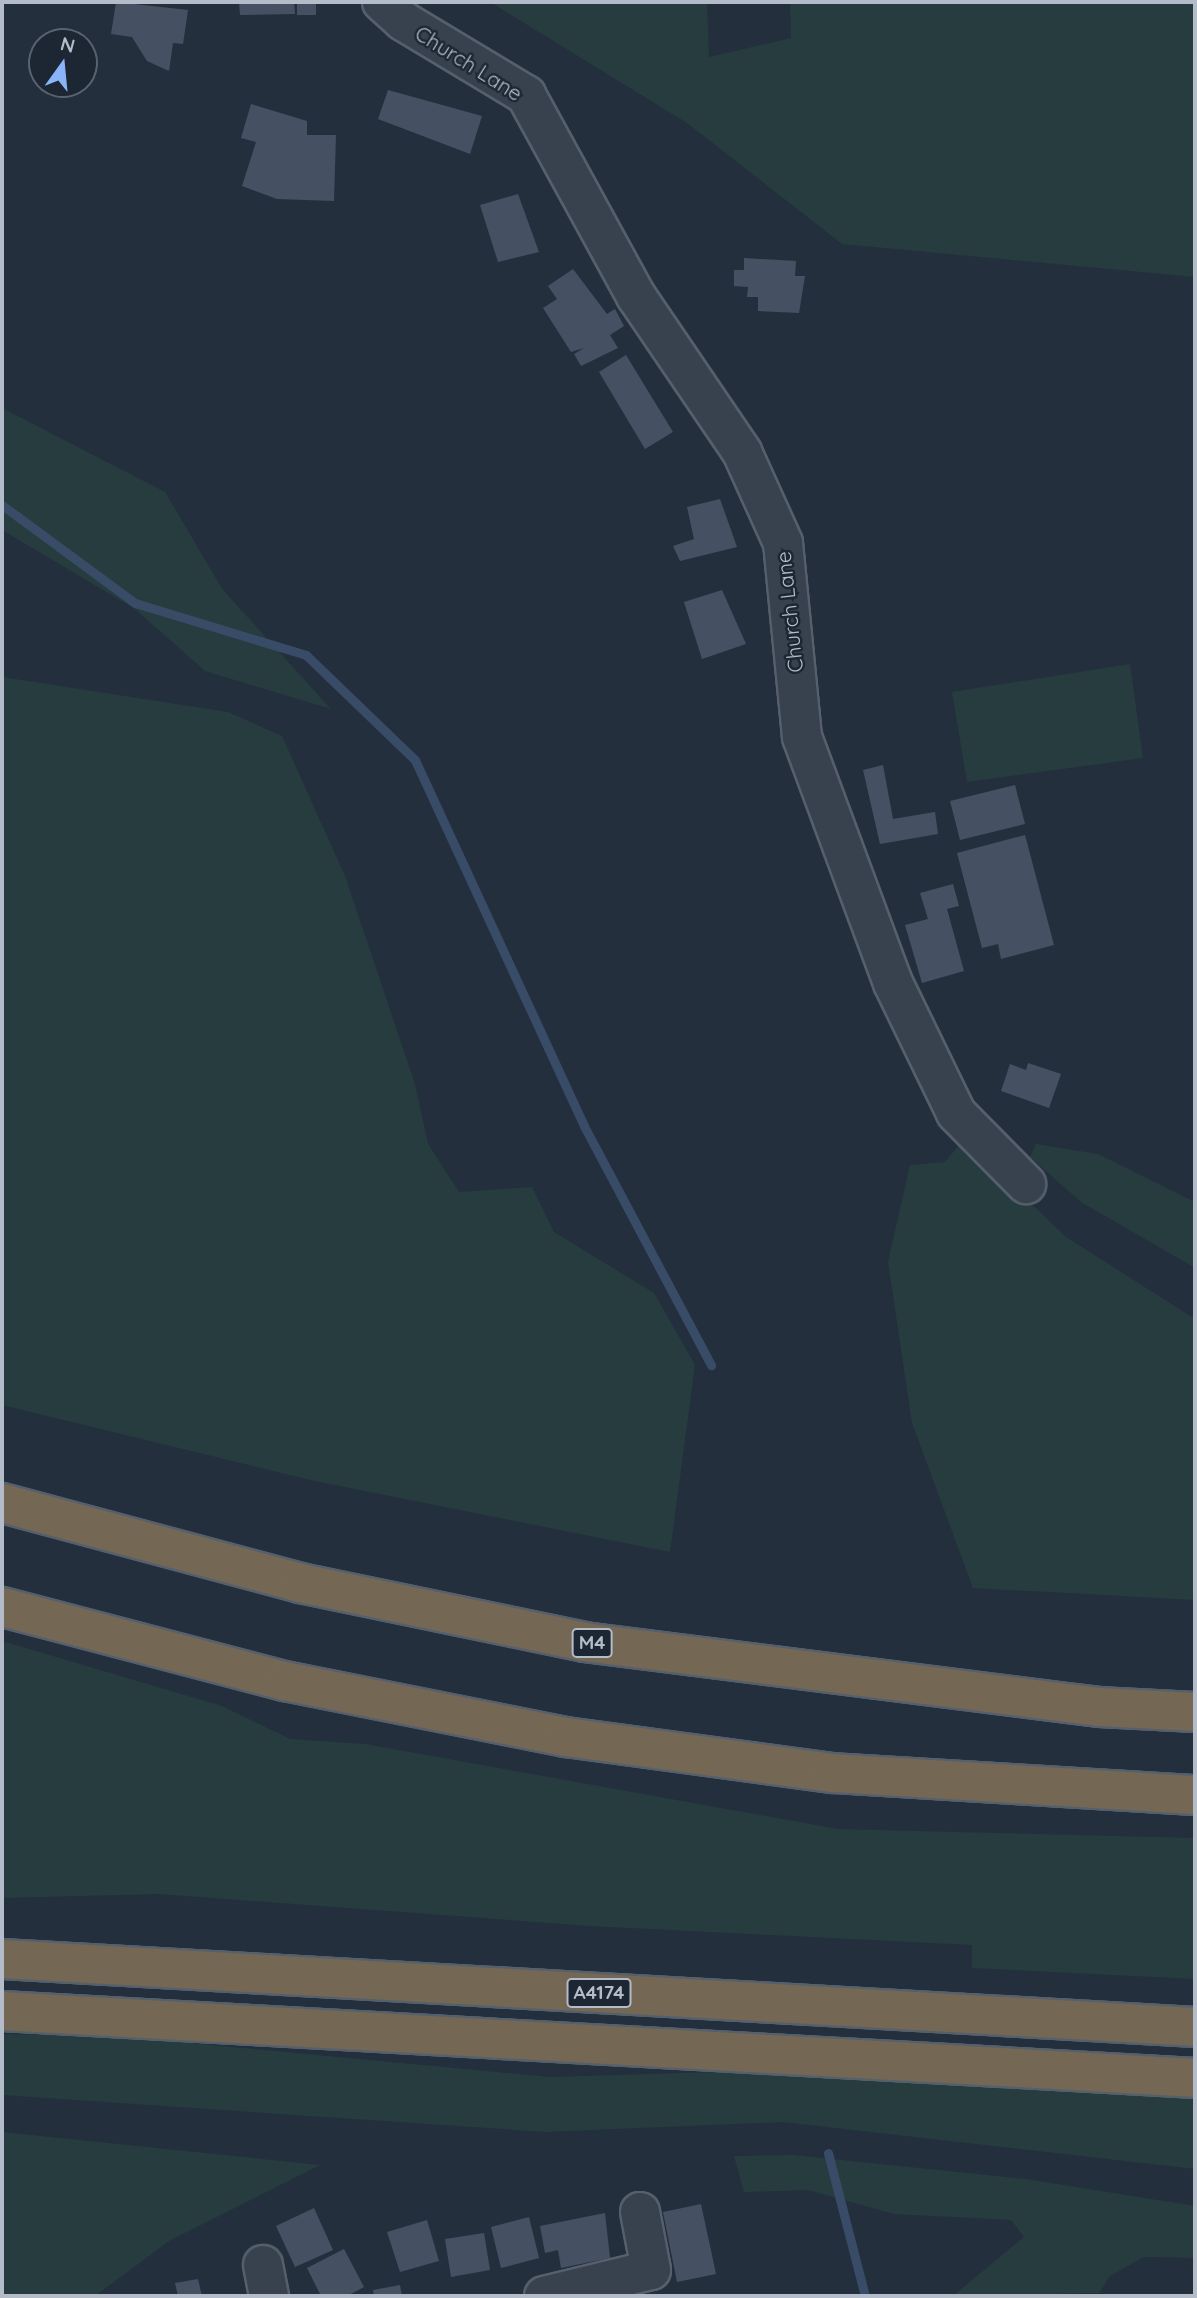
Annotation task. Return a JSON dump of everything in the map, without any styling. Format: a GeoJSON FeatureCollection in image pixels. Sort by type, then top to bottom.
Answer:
{"type":"FeatureCollection","features":[{"type":"Feature","properties":{"kind":"highway","name":"M4"},"geometry":{"type":"LineString","coordinates":[[2,1503],[300,1583],[583,1642],[1099,1707],[1195,1712]]}},
{"type":"Feature","properties":{"kind":"highway"},"geometry":{"type":"LineString","coordinates":[[2,1607],[285,1681],[566,1737],[833,1773],[1195,1795]]}},
{"type":"Feature","properties":{"kind":"highway","name":"A4174"},"geometry":{"type":"LineString","coordinates":[[2,1959],[1195,2027]]}},
{"type":"Feature","properties":{"kind":"highway"},"geometry":{"type":"LineString","coordinates":[[2,2011],[1195,2078]]}},
{"type":"Feature","properties":{"kind":"street","name":"Church Lane"},"geometry":{"type":"LineString","coordinates":[[382,2],[403,21],[526,95],[636,296],[742,452],[783,543],[802,737],[893,983],[956,1113],[1026,1184]]}},
{"type":"Feature","properties":{"kind":"street"},"geometry":{"type":"LineString","coordinates":[[544,2296],[654,2283],[640,2211]]}},
{"type":"Feature","properties":{"kind":"green space"},"geometry":{"type":"Polygon","coordinates":[[[490,2],[707,2],[709,57],[791,38],[790,2],[1195,2],[1195,277],[842,244],[687,123],[490,2]]]}},
{"type":"Feature","properties":{"kind":"green space"},"geometry":{"type":"Polygon","coordinates":[[[2,408],[165,492],[223,590],[331,709],[205,671],[135,609],[2,530],[2,408]]]}},
{"type":"Feature","properties":{"kind":"green space"},"geometry":{"type":"Polygon","coordinates":[[[1130,664],[1143,758],[967,782],[952,692],[1130,664]]]}},
{"type":"Feature","properties":{"kind":"green space"},"geometry":{"type":"Polygon","coordinates":[[[2,677],[228,712],[282,736],[345,876],[415,1084],[428,1144],[459,1192],[532,1187],[554,1232],[654,1293],[695,1365],[670,1552],[310,1480],[2,1405],[2,677]]]}},
{"type":"Feature","properties":{"kind":"green space"},"geometry":{"type":"Polygon","coordinates":[[[964,1139],[1066,1237],[1195,1319],[1195,1600],[973,1588],[912,1423],[888,1262],[910,1165],[945,1162],[964,1139]]]}},
{"type":"Feature","properties":{"kind":"green space"},"geometry":{"type":"Polygon","coordinates":[[[1036,1144],[1098,1154],[1195,1202],[1195,1268],[1081,1202],[1030,1157],[1036,1144]]]}},
{"type":"Feature","properties":{"kind":"green space"},"geometry":{"type":"Polygon","coordinates":[[[2,1641],[222,1706],[290,1739],[365,1744],[838,1829],[1195,1838],[1195,1979],[972,1968],[972,1945],[590,1926],[158,1894],[2,1898],[2,1641]]]}},
{"type":"Feature","properties":{"kind":"green space"},"geometry":{"type":"Polygon","coordinates":[[[2,2034],[117,2036],[551,2077],[714,2072],[1195,2099],[1195,2169],[783,2122],[545,2132],[2,2095],[2,2034]]]}},
{"type":"Feature","properties":{"kind":"green space"},"geometry":{"type":"Polygon","coordinates":[[[2,2132],[320,2165],[169,2241],[95,2296],[2,2296],[2,2132]]]}},
{"type":"Feature","properties":{"kind":"green space"},"geometry":{"type":"Polygon","coordinates":[[[793,2155],[1026,2179],[1195,2206],[1195,2258],[1144,2257],[1110,2276],[1099,2293],[953,2296],[1024,2237],[1011,2220],[894,2214],[808,2190],[744,2192],[734,2156],[793,2155]]]}},
{"type":"Feature","properties":{"kind":"building"},"geometry":{"type":"Polygon","coordinates":[[[116,2],[188,10],[183,44],[173,43],[169,71],[147,61],[132,37],[111,34],[116,2]]]}},
{"type":"Feature","properties":{"kind":"building"},"geometry":{"type":"Polygon","coordinates":[[[239,2],[294,2],[295,14],[240,15],[239,2]]]}},
{"type":"Feature","properties":{"kind":"building"},"geometry":{"type":"Polygon","coordinates":[[[297,2],[316,2],[316,15],[297,15],[297,2]]]}},
{"type":"Feature","properties":{"kind":"building"},"geometry":{"type":"Polygon","coordinates":[[[388,90],[482,116],[470,154],[378,119],[388,90]]]}},
{"type":"Feature","properties":{"kind":"building"},"geometry":{"type":"Polygon","coordinates":[[[251,104],[307,121],[307,135],[336,135],[334,201],[277,199],[242,186],[256,142],[241,138],[251,104]]]}},
{"type":"Feature","properties":{"kind":"building"},"geometry":{"type":"Polygon","coordinates":[[[518,194],[539,252],[498,262],[480,205],[518,194]]]}},
{"type":"Feature","properties":{"kind":"building"},"geometry":{"type":"Polygon","coordinates":[[[744,258],[796,261],[795,276],[805,276],[799,313],[758,311],[758,297],[747,297],[748,287],[734,286],[734,270],[744,270],[744,258]]]}},
{"type":"Feature","properties":{"kind":"building"},"geometry":{"type":"Polygon","coordinates":[[[573,269],[607,314],[615,309],[624,326],[610,335],[618,348],[581,366],[574,354],[584,348],[571,352],[543,308],[557,299],[548,286],[573,269]]]}},
{"type":"Feature","properties":{"kind":"building"},"geometry":{"type":"Polygon","coordinates":[[[626,355],[673,432],[645,449],[599,372],[626,355]]]}},
{"type":"Feature","properties":{"kind":"building"},"geometry":{"type":"Polygon","coordinates":[[[720,499],[737,547],[680,561],[673,546],[694,539],[687,507],[720,499]]]}},
{"type":"Feature","properties":{"kind":"building"},"geometry":{"type":"Polygon","coordinates":[[[722,590],[746,644],[702,659],[684,602],[722,590]]]}},
{"type":"Feature","properties":{"kind":"building"},"geometry":{"type":"Polygon","coordinates":[[[883,765],[893,819],[935,812],[938,834],[880,844],[863,770],[883,765]]]}},
{"type":"Feature","properties":{"kind":"building"},"geometry":{"type":"Polygon","coordinates":[[[1015,785],[1025,824],[960,840],[950,801],[1015,785]]]}},
{"type":"Feature","properties":{"kind":"building"},"geometry":{"type":"Polygon","coordinates":[[[1025,835],[1054,945],[1001,959],[998,944],[982,948],[957,853],[1025,835]]]}},
{"type":"Feature","properties":{"kind":"building"},"geometry":{"type":"Polygon","coordinates":[[[953,884],[959,906],[947,909],[964,971],[922,983],[905,925],[928,919],[920,893],[953,884]]]}},
{"type":"Feature","properties":{"kind":"building"},"geometry":{"type":"Polygon","coordinates":[[[1028,1063],[1061,1074],[1049,1108],[1001,1091],[1010,1064],[1026,1070],[1028,1063]]]}},
{"type":"Feature","properties":{"kind":"building"},"geometry":{"type":"Polygon","coordinates":[[[701,2204],[716,2274],[677,2282],[663,2212],[701,2204]]]}},
{"type":"Feature","properties":{"kind":"building"},"geometry":{"type":"Polygon","coordinates":[[[314,2208],[333,2250],[295,2267],[276,2226],[314,2208]]]}},
{"type":"Feature","properties":{"kind":"building"},"geometry":{"type":"Polygon","coordinates":[[[605,2213],[610,2258],[561,2268],[558,2250],[545,2253],[540,2226],[605,2213]]]}},
{"type":"Feature","properties":{"kind":"building"},"geometry":{"type":"Polygon","coordinates":[[[529,2217],[539,2258],[501,2268],[491,2227],[529,2217]]]}},
{"type":"Feature","properties":{"kind":"building"},"geometry":{"type":"Polygon","coordinates":[[[427,2220],[439,2261],[400,2272],[387,2232],[427,2220]]]}},
{"type":"Feature","properties":{"kind":"building"},"geometry":{"type":"Polygon","coordinates":[[[484,2233],[490,2270],[451,2277],[445,2239],[484,2233]]]}},
{"type":"Feature","properties":{"kind":"building"},"geometry":{"type":"Polygon","coordinates":[[[344,2249],[364,2287],[347,2296],[320,2294],[307,2268],[344,2249]]]}},
{"type":"Feature","properties":{"kind":"building"},"geometry":{"type":"Polygon","coordinates":[[[198,2279],[202,2296],[178,2296],[175,2283],[198,2279]]]}},
{"type":"Feature","properties":{"kind":"building"},"geometry":{"type":"Polygon","coordinates":[[[400,2285],[402,2296],[374,2296],[373,2290],[400,2285]]]}},
{"type":"Feature","properties":{"kind":"waterway"},"geometry":{"type":"LineString","coordinates":[[2,505],[135,603],[306,655],[415,760],[584,1126],[711,1365]]}},
{"type":"Feature","properties":{"kind":"waterway"},"geometry":{"type":"LineString","coordinates":[[828,2153],[865,2296]]}}]}
